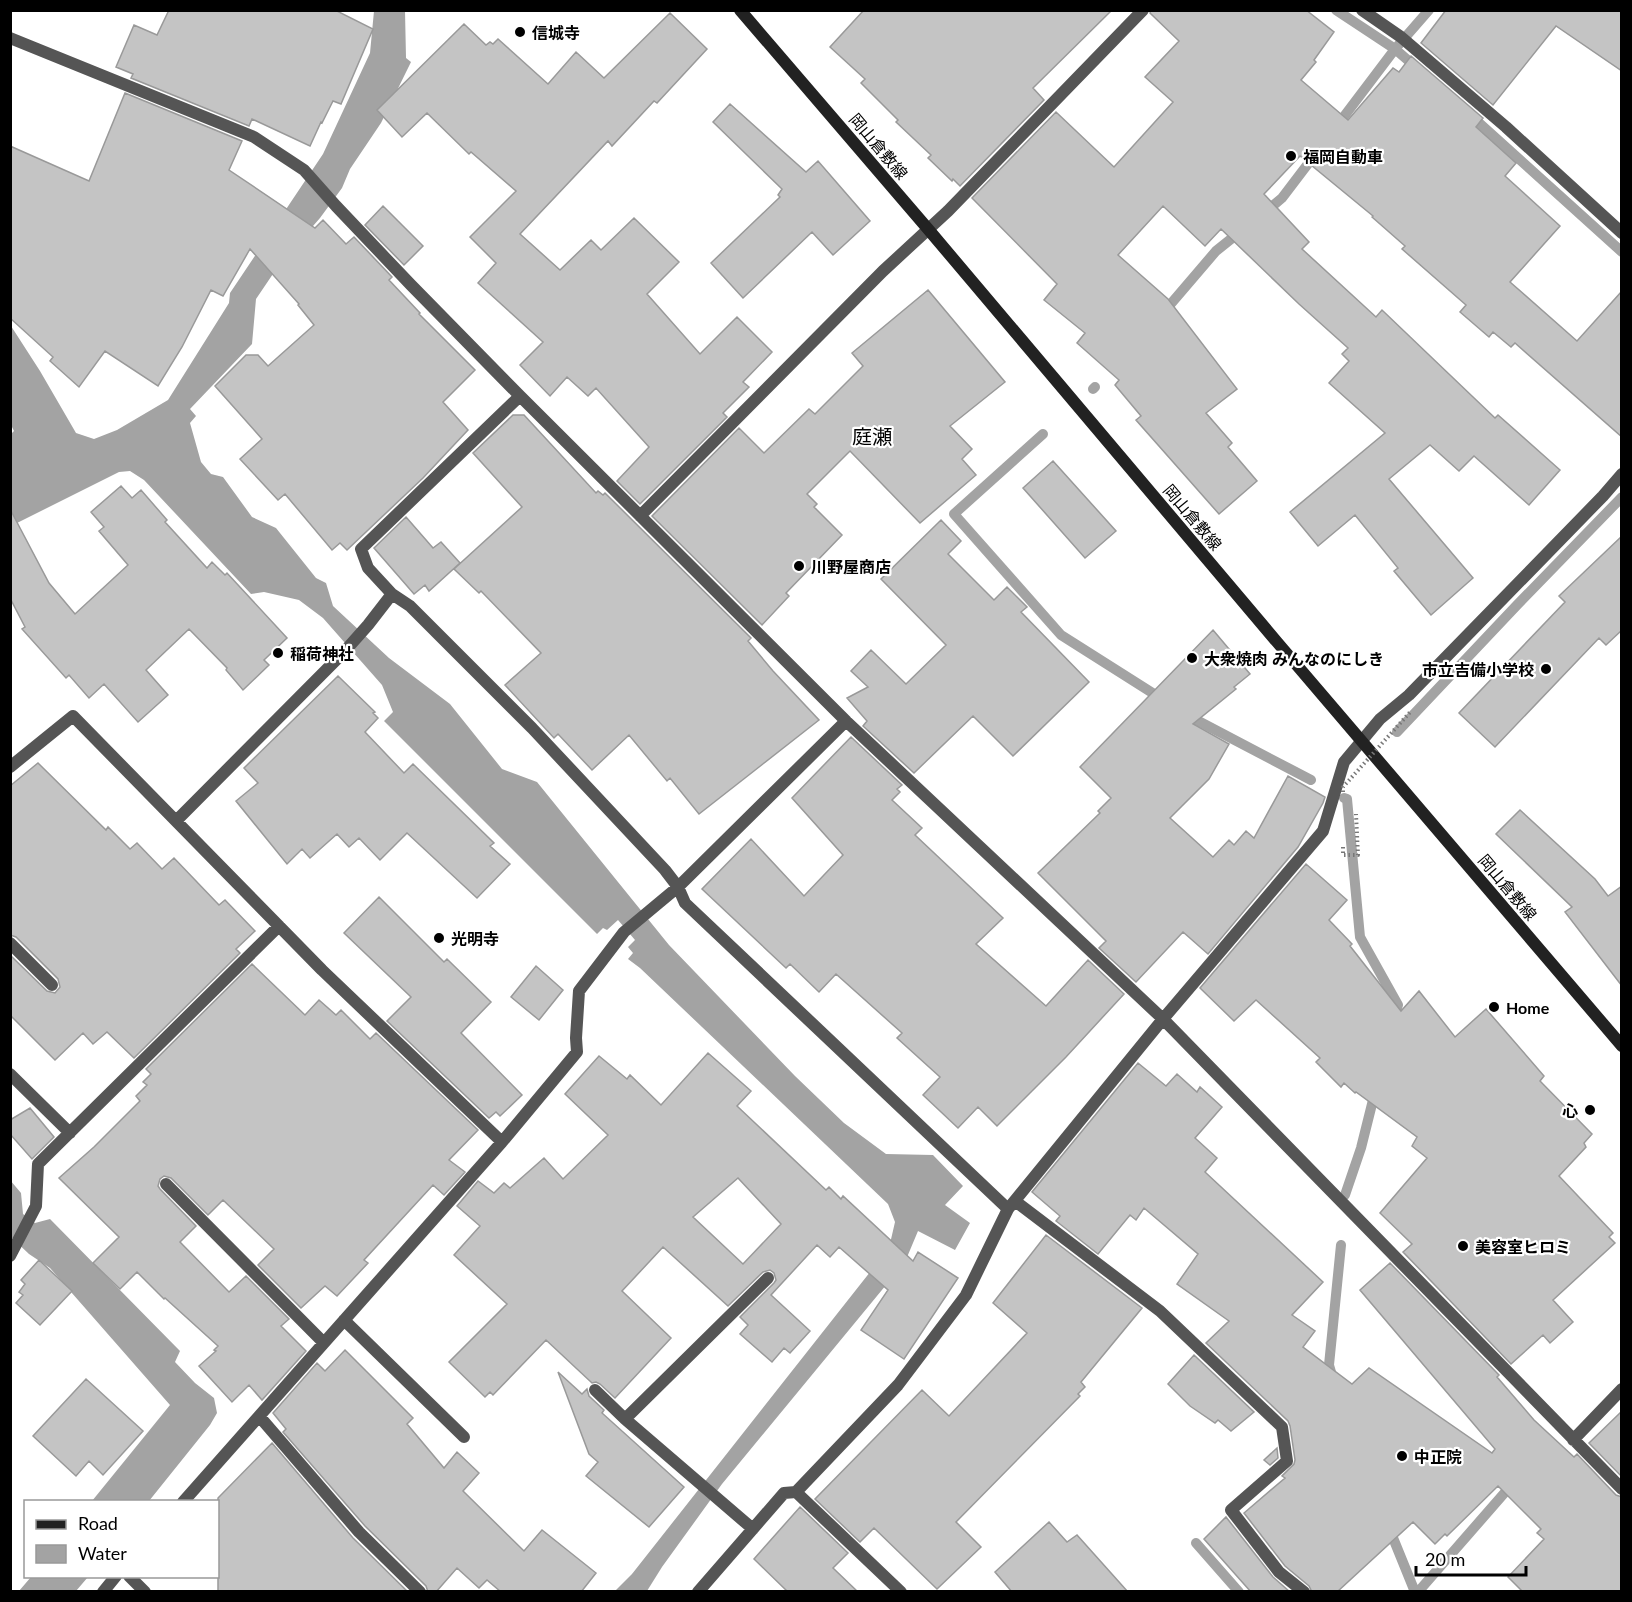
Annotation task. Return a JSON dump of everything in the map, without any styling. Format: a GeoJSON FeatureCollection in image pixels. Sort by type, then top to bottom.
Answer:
{"type":"FeatureCollection","features":[{"type":"Feature","properties":{"kind":"main road","name":"岡山倉敷線"},"geometry":{"type":"LineString","coordinates":[[740,10],[1622,1046]]}},
{"type":"Feature","properties":{"kind":"street"},"geometry":{"type":"LineString","coordinates":[[640,516],[883,271],[948,211],[1143,10]]}},
{"type":"Feature","properties":{"kind":"street"},"geometry":{"type":"LineString","coordinates":[[1362,10],[1404,40],[1506,127],[1622,233]]}},
{"type":"Feature","properties":{"kind":"street"},"geometry":{"type":"LineString","coordinates":[[10,38],[254,137],[304,171],[520,396],[846,721],[1163,1019],[1622,1489]]}},
{"type":"Feature","properties":{"kind":"street"},"geometry":{"type":"LineString","coordinates":[[520,396],[361,549],[368,568],[392,594],[411,606],[532,728],[665,870],[678,887],[685,903],[1012,1205],[1160,1311],[1282,1427],[1287,1461],[1231,1510],[1279,1572],[1304,1592]]}},
{"type":"Feature","properties":{"kind":"street"},"geometry":{"type":"LineString","coordinates":[[698,1592],[784,1493],[796,1492],[898,1385],[966,1295],[1012,1205],[1163,1019],[1323,831],[1344,762],[1361,740],[1380,719],[1409,695],[1622,474]]}},
{"type":"Feature","properties":{"kind":"street"},"geometry":{"type":"LineString","coordinates":[[176,821],[344,652],[392,594]]}},
{"type":"Feature","properties":{"kind":"street"},"geometry":{"type":"LineString","coordinates":[[10,767],[73,716],[322,970],[502,1142]]}},
{"type":"Feature","properties":{"kind":"street"},"geometry":{"type":"LineString","coordinates":[[185,1500],[502,1142],[577,1052],[579,991],[624,932],[678,887],[846,721]]}},
{"type":"Feature","properties":{"kind":"street"},"geometry":{"type":"LineString","coordinates":[[12,1253],[36,1206],[38,1164],[279,926]]}},
{"type":"Feature","properties":{"kind":"street"},"geometry":{"type":"LineString","coordinates":[[10,943],[52,985]]}},
{"type":"Feature","properties":{"kind":"street"},"geometry":{"type":"LineString","coordinates":[[10,1074],[70,1133]]}},
{"type":"Feature","properties":{"kind":"street"},"geometry":{"type":"LineString","coordinates":[[166,1184],[324,1343]]}},
{"type":"Feature","properties":{"kind":"street"},"geometry":{"type":"LineString","coordinates":[[625,1419],[768,1278]]}},
{"type":"Feature","properties":{"kind":"street"},"geometry":{"type":"LineString","coordinates":[[344,1320],[464,1437]]}},
{"type":"Feature","properties":{"kind":"street"},"geometry":{"type":"LineString","coordinates":[[1573,1440],[1622,1389]]}},
{"type":"Feature","properties":{"kind":"street"},"geometry":{"type":"LineString","coordinates":[[595,1390],[625,1419],[753,1528]]}},
{"type":"Feature","properties":{"kind":"street"},"geometry":{"type":"LineString","coordinates":[[259,1416],[359,1532],[420,1592]]}},
{"type":"Feature","properties":{"kind":"street"},"geometry":{"type":"LineString","coordinates":[[796,1492],[900,1592]]}},
{"type":"Feature","properties":{"kind":"street"},"geometry":{"type":"LineString","coordinates":[[103,1592],[114,1578]]}},
{"type":"Feature","properties":{"kind":"street"},"geometry":{"type":"LineString","coordinates":[[131,1578],[145,1592]]}},
{"type":"Feature","properties":{"kind":"path"},"geometry":{"type":"LineString","coordinates":[[1343,792],[1343,787],[1411,711]]}},
{"type":"Feature","properties":{"kind":"path"},"geometry":{"type":"LineString","coordinates":[[1343,847],[1343,855],[1358,855],[1357,845]]}},
{"type":"Feature","properties":{"kind":"water"},"geometry":{"type":"Polygon","coordinates":[[[374,11],[405,11],[406,58],[411,62],[381,123],[350,169],[342,188],[320,218],[279,265],[256,299],[252,344],[190,409],[196,416],[190,423],[201,462],[211,474],[223,477],[252,517],[276,528],[316,578],[326,583],[333,606],[389,658],[450,704],[502,769],[537,782],[669,945],[795,1076],[844,1123],[886,1154],[933,1155],[963,1186],[945,1205],[970,1223],[955,1250],[918,1231],[905,1262],[722,1484],[647,1591],[615,1591],[632,1574],[889,1248],[895,1222],[888,1204],[628,959],[633,953],[628,947],[635,940],[618,920],[607,930],[603,928],[597,934],[384,721],[393,712],[382,685],[323,618],[299,600],[264,592],[251,594],[144,480],[130,471],[119,472],[11,526],[10,435],[14,431],[10,423],[11,326],[76,433],[94,439],[117,430],[168,400],[229,303],[230,293],[323,154],[370,53],[374,11]]]}},
{"type":"Feature","properties":{"kind":"water"},"geometry":{"type":"Polygon","coordinates":[[[10,1180],[21,1193],[23,1214],[35,1223],[50,1219],[180,1351],[175,1362],[195,1383],[214,1398],[217,1413],[210,1425],[150,1500],[93,1500],[170,1405],[50,1268],[29,1254],[11,1237],[10,1180]]]}},
{"type":"Feature","properties":{"kind":"water"},"geometry":{"type":"Polygon","coordinates":[[[30,1578],[87,1578],[76,1591],[19,1591],[30,1578]]]}},
{"type":"Feature","properties":{"kind":"building"},"geometry":{"type":"Polygon","coordinates":[[[169,10],[335,10],[373,29],[341,104],[333,101],[310,146],[252,119],[249,126],[131,78],[133,74],[116,67],[134,25],[157,35],[169,10]]]}},
{"type":"Feature","properties":{"kind":"building"},"geometry":{"type":"Polygon","coordinates":[[[864,10],[1112,10],[1033,88],[1044,100],[960,186],[928,158],[931,155],[896,122],[898,120],[861,83],[865,79],[830,47],[864,10]]]}},
{"type":"Feature","properties":{"kind":"building"},"geometry":{"type":"Polygon","coordinates":[[[1151,10],[1306,10],[1334,32],[1314,60],[1316,62],[1301,80],[1348,120],[1393,68],[1399,72],[1411,56],[1483,118],[1476,127],[1516,163],[1505,176],[1560,226],[1510,282],[1577,341],[1622,291],[1622,437],[1515,343],[1511,347],[1493,332],[1489,337],[1460,312],[1466,305],[1402,249],[1405,246],[1373,216],[1300,156],[1264,194],[1309,242],[1302,249],[1376,317],[1382,310],[1495,418],[1498,415],[1560,470],[1529,505],[1474,456],[1459,471],[1430,445],[1389,479],[1473,578],[1431,615],[1394,571],[1398,568],[1355,515],[1318,546],[1290,512],[1385,433],[1329,383],[1349,361],[1342,354],[1348,348],[1221,229],[1205,246],[1163,206],[1118,255],[1168,299],[1237,389],[1206,413],[1232,443],[1228,447],[1257,481],[1219,514],[1136,420],[1141,416],[1115,385],[1119,380],[1077,343],[1085,333],[1044,300],[1057,284],[972,198],[1056,112],[1114,167],[1173,102],[1145,77],[1179,41],[1150,13],[1151,10]]]}},
{"type":"Feature","properties":{"kind":"building"},"geometry":{"type":"Polygon","coordinates":[[[1446,10],[1622,10],[1622,71],[1556,26],[1493,105],[1421,43],[1446,10]]]}},
{"type":"Feature","properties":{"kind":"building"},"geometry":{"type":"Polygon","coordinates":[[[670,13],[707,49],[657,103],[654,101],[612,146],[608,141],[520,234],[560,270],[591,240],[601,250],[634,218],[679,262],[647,294],[700,354],[737,317],[772,352],[743,382],[749,387],[723,413],[727,417],[640,504],[617,481],[649,447],[596,388],[588,396],[567,377],[550,396],[520,365],[543,342],[478,283],[496,263],[470,237],[516,191],[471,152],[469,154],[427,113],[402,137],[377,110],[464,24],[486,45],[490,42],[493,44],[498,39],[548,84],[576,52],[604,78],[670,13]]]}},
{"type":"Feature","properties":{"kind":"building"},"geometry":{"type":"Polygon","coordinates":[[[125,93],[242,141],[229,170],[315,228],[323,220],[346,244],[354,237],[392,277],[389,280],[419,314],[475,370],[443,402],[468,430],[423,478],[347,550],[340,543],[332,550],[285,494],[278,500],[240,459],[262,439],[215,386],[246,355],[258,355],[268,366],[314,325],[299,304],[250,249],[223,296],[211,290],[182,347],[158,386],[105,351],[79,387],[50,361],[53,357],[10,318],[10,146],[89,181],[125,93]]]}},
{"type":"Feature","properties":{"kind":"building"},"geometry":{"type":"Polygon","coordinates":[[[730,104],[806,172],[818,161],[870,221],[833,255],[812,232],[743,298],[711,263],[780,197],[778,195],[782,189],[713,122],[730,104]]]}},
{"type":"Feature","properties":{"kind":"building"},"geometry":{"type":"Polygon","coordinates":[[[383,206],[423,246],[404,265],[365,225],[383,206]]]}},
{"type":"Feature","properties":{"kind":"building"},"geometry":{"type":"Polygon","coordinates":[[[928,290],[1005,382],[950,426],[972,449],[962,459],[976,475],[920,523],[850,451],[807,494],[817,504],[814,507],[842,535],[786,593],[789,596],[762,625],[652,516],[739,428],[764,453],[809,409],[815,414],[863,366],[852,353],[928,290]]]}},
{"type":"Feature","properties":{"kind":"building"},"geometry":{"type":"Polygon","coordinates":[[[513,415],[524,415],[596,493],[598,491],[603,495],[605,493],[751,638],[748,641],[819,720],[699,814],[670,778],[667,781],[629,735],[592,770],[558,734],[554,738],[505,685],[541,653],[481,591],[479,593],[454,569],[522,507],[473,453],[513,415]]]}},
{"type":"Feature","properties":{"kind":"building"},"geometry":{"type":"Polygon","coordinates":[[[1053,461],[1116,531],[1085,558],[1023,488],[1053,461]]]}},
{"type":"Feature","properties":{"kind":"building"},"geometry":{"type":"Polygon","coordinates":[[[121,486],[132,498],[141,490],[167,520],[165,522],[207,568],[212,562],[225,575],[227,573],[287,638],[264,660],[269,665],[243,690],[226,670],[227,668],[189,629],[146,670],[168,695],[138,722],[104,684],[89,698],[69,675],[66,678],[22,629],[25,627],[10,598],[10,509],[49,583],[75,614],[128,565],[99,531],[104,527],[91,512],[121,486]]]}},
{"type":"Feature","properties":{"kind":"building"},"geometry":{"type":"Polygon","coordinates":[[[406,517],[433,548],[441,542],[460,563],[429,591],[425,585],[414,594],[374,548],[406,517]]]}},
{"type":"Feature","properties":{"kind":"building"},"geometry":{"type":"Polygon","coordinates":[[[941,520],[961,541],[948,554],[994,600],[1007,587],[1027,607],[1021,612],[1089,682],[1013,756],[973,716],[914,773],[863,726],[867,721],[847,698],[868,687],[851,671],[871,650],[906,684],[946,645],[881,579],[941,520]]]}},
{"type":"Feature","properties":{"kind":"building"},"geometry":{"type":"Polygon","coordinates":[[[1622,536],[1622,630],[1606,645],[1599,638],[1495,747],[1459,713],[1565,602],[1559,596],[1622,536]]]}},
{"type":"Feature","properties":{"kind":"building"},"geometry":{"type":"Polygon","coordinates":[[[1213,630],[1250,674],[1234,687],[1236,689],[1193,724],[1229,744],[1209,779],[1170,818],[1213,857],[1229,840],[1234,845],[1246,831],[1254,838],[1288,776],[1325,797],[1298,847],[1208,954],[1183,932],[1136,982],[1099,948],[1106,941],[1038,873],[1100,813],[1098,811],[1111,798],[1080,767],[1213,630]]]}},
{"type":"Feature","properties":{"kind":"building"},"geometry":{"type":"Polygon","coordinates":[[[338,676],[375,712],[373,713],[378,718],[365,732],[404,773],[413,764],[494,843],[490,846],[510,864],[477,898],[407,833],[380,860],[359,838],[349,847],[337,834],[310,858],[302,849],[287,864],[236,801],[258,783],[244,768],[338,676]]]}},
{"type":"Feature","properties":{"kind":"building"},"geometry":{"type":"Polygon","coordinates":[[[851,737],[902,785],[897,789],[900,792],[892,800],[922,828],[915,835],[1003,918],[976,944],[1046,1006],[1088,960],[1124,994],[1066,1057],[997,1126],[978,1107],[958,1128],[923,1095],[940,1077],[897,1038],[902,1033],[836,974],[819,992],[790,964],[786,968],[702,889],[751,839],[804,896],[843,855],[792,798],[851,737]]]}},
{"type":"Feature","properties":{"kind":"building"},"geometry":{"type":"Polygon","coordinates":[[[38,763],[106,830],[108,827],[130,849],[137,843],[162,869],[174,858],[219,905],[225,900],[255,931],[236,949],[240,953],[134,1058],[107,1032],[93,1044],[83,1033],[55,1060],[10,1015],[10,955],[47,991],[55,993],[60,987],[58,979],[16,937],[10,935],[10,786],[38,763]]]}},
{"type":"Feature","properties":{"kind":"building"},"geometry":{"type":"Polygon","coordinates":[[[1520,810],[1595,879],[1608,896],[1622,886],[1622,986],[1565,912],[1572,907],[1496,834],[1520,810]]]}},
{"type":"Feature","properties":{"kind":"building"},"geometry":{"type":"Polygon","coordinates":[[[1306,864],[1347,900],[1329,920],[1352,944],[1350,946],[1401,1011],[1419,991],[1455,1037],[1486,1009],[1544,1076],[1540,1081],[1592,1134],[1584,1143],[1586,1147],[1559,1176],[1613,1233],[1609,1237],[1615,1243],[1553,1300],[1573,1322],[1550,1343],[1543,1335],[1511,1364],[1403,1252],[1412,1244],[1380,1213],[1427,1158],[1412,1146],[1417,1137],[1344,1083],[1341,1087],[1316,1062],[1320,1058],[1256,1000],[1234,1021],[1200,988],[1306,864]]]}},
{"type":"Feature","properties":{"kind":"building"},"geometry":{"type":"Polygon","coordinates":[[[379,897],[444,962],[447,959],[491,1002],[461,1033],[522,1095],[500,1116],[496,1112],[489,1118],[387,1021],[411,997],[344,933],[379,897]]]}},
{"type":"Feature","properties":{"kind":"building"},"geometry":{"type":"Polygon","coordinates":[[[252,964],[305,1015],[319,1000],[336,1015],[341,1010],[370,1039],[376,1033],[478,1130],[449,1160],[465,1172],[444,1195],[433,1185],[364,1260],[368,1263],[337,1296],[325,1286],[301,1308],[258,1265],[274,1249],[223,1200],[208,1215],[171,1178],[164,1176],[160,1179],[158,1186],[160,1189],[196,1226],[180,1242],[229,1292],[246,1276],[289,1319],[281,1326],[306,1351],[262,1400],[249,1385],[232,1402],[199,1366],[216,1351],[214,1350],[218,1346],[137,1272],[120,1289],[93,1263],[119,1237],[59,1178],[140,1101],[136,1096],[147,1085],[143,1082],[151,1074],[146,1069],[252,964]]]}},
{"type":"Feature","properties":{"kind":"building"},"geometry":{"type":"Polygon","coordinates":[[[536,966],[563,990],[539,1020],[511,997],[536,966]]]}},
{"type":"Feature","properties":{"kind":"building"},"geometry":{"type":"Polygon","coordinates":[[[708,1053],[751,1091],[737,1106],[826,1190],[829,1187],[841,1199],[843,1196],[913,1261],[918,1252],[958,1278],[904,1359],[861,1330],[888,1290],[839,1247],[830,1257],[817,1245],[771,1295],[810,1331],[790,1353],[784,1348],[772,1362],[740,1334],[748,1325],[740,1317],[774,1283],[776,1280],[774,1273],[770,1270],[763,1272],[728,1306],[663,1247],[622,1291],[671,1338],[615,1398],[600,1384],[592,1383],[546,1340],[493,1395],[490,1392],[485,1397],[449,1362],[507,1304],[454,1255],[480,1226],[457,1206],[478,1181],[494,1193],[504,1183],[510,1188],[544,1158],[563,1179],[608,1135],[565,1094],[599,1056],[627,1079],[630,1075],[661,1105],[708,1053]],[[738,1178],[693,1217],[743,1264],[781,1224],[738,1178]]]}},
{"type":"Feature","properties":{"kind":"building"},"geometry":{"type":"Polygon","coordinates":[[[1138,1063],[1166,1086],[1177,1074],[1197,1092],[1200,1087],[1222,1107],[1195,1138],[1217,1158],[1205,1172],[1323,1282],[1292,1315],[1315,1331],[1303,1347],[1352,1384],[1369,1368],[1492,1453],[1495,1449],[1360,1290],[1390,1263],[1499,1375],[1497,1377],[1534,1420],[1574,1457],[1577,1454],[1616,1495],[1622,1497],[1622,1592],[1523,1592],[1508,1577],[1544,1539],[1537,1533],[1541,1529],[1498,1486],[1447,1536],[1445,1534],[1435,1544],[1413,1522],[1337,1592],[1312,1592],[1309,1586],[1285,1566],[1244,1513],[1285,1478],[1282,1476],[1294,1464],[1290,1426],[1288,1421],[1206,1343],[1229,1321],[1177,1284],[1198,1254],[1144,1208],[1136,1220],[1130,1215],[1098,1254],[1056,1221],[1060,1216],[1032,1192],[1138,1063]]]}},
{"type":"Feature","properties":{"kind":"building"},"geometry":{"type":"Polygon","coordinates":[[[30,1108],[54,1137],[32,1159],[10,1134],[10,1120],[30,1108]]]}},
{"type":"Feature","properties":{"kind":"building"},"geometry":{"type":"Polygon","coordinates":[[[1046,1235],[1142,1308],[1081,1382],[1085,1387],[1078,1394],[1080,1396],[956,1522],[981,1547],[937,1589],[874,1528],[860,1542],[815,1499],[922,1390],[949,1416],[1027,1333],[993,1303],[1046,1235]]]}},
{"type":"Feature","properties":{"kind":"building"},"geometry":{"type":"Polygon","coordinates":[[[39,1260],[72,1291],[40,1325],[16,1303],[23,1295],[19,1292],[25,1284],[21,1280],[39,1260]]]}},
{"type":"Feature","properties":{"kind":"building"},"geometry":{"type":"Polygon","coordinates":[[[345,1350],[413,1418],[407,1424],[444,1468],[457,1452],[479,1473],[463,1491],[524,1551],[542,1530],[596,1573],[581,1592],[501,1592],[487,1580],[479,1588],[457,1568],[436,1592],[428,1592],[426,1586],[365,1526],[283,1432],[286,1429],[273,1413],[317,1363],[325,1371],[345,1350]]]}},
{"type":"Feature","properties":{"kind":"building"},"geometry":{"type":"Polygon","coordinates":[[[1194,1355],[1254,1412],[1231,1431],[1218,1420],[1215,1423],[1190,1406],[1168,1384],[1194,1355]]]}},
{"type":"Feature","properties":{"kind":"building"},"geometry":{"type":"Polygon","coordinates":[[[558,1372],[582,1394],[587,1389],[589,1396],[604,1410],[602,1413],[684,1487],[649,1527],[586,1476],[598,1462],[589,1454],[558,1372]]]}},
{"type":"Feature","properties":{"kind":"building"},"geometry":{"type":"Polygon","coordinates":[[[86,1379],[143,1431],[103,1475],[89,1461],[76,1476],[33,1436],[86,1379]]]}},
{"type":"Feature","properties":{"kind":"building"},"geometry":{"type":"Polygon","coordinates":[[[1622,1411],[1622,1477],[1589,1443],[1622,1411]]]}},
{"type":"Feature","properties":{"kind":"building"},"geometry":{"type":"Polygon","coordinates":[[[272,1443],[353,1538],[408,1592],[218,1592],[218,1498],[272,1443]]]}},
{"type":"Feature","properties":{"kind":"building"},"geometry":{"type":"Polygon","coordinates":[[[1277,1448],[1278,1458],[1270,1465],[1264,1460],[1277,1448]]]}},
{"type":"Feature","properties":{"kind":"building"},"geometry":{"type":"Polygon","coordinates":[[[800,1507],[848,1553],[833,1568],[858,1592],[788,1592],[754,1559],[800,1507]]]}},
{"type":"Feature","properties":{"kind":"building"},"geometry":{"type":"Polygon","coordinates":[[[1226,1517],[1273,1577],[1290,1592],[1251,1592],[1204,1539],[1226,1517]]]}},
{"type":"Feature","properties":{"kind":"building"},"geometry":{"type":"Polygon","coordinates":[[[1049,1522],[1067,1542],[1077,1535],[1128,1592],[1012,1592],[995,1572],[1049,1522]]]}},
{"type":"Feature","properties":{"kind":"waterway"},"geometry":{"type":"LineString","coordinates":[[1336,10],[1395,49],[1418,69]]}},
{"type":"Feature","properties":{"kind":"waterway"},"geometry":{"type":"LineString","coordinates":[[1336,127],[1395,49],[1429,10]]}},
{"type":"Feature","properties":{"kind":"waterway"},"geometry":{"type":"LineString","coordinates":[[1468,113],[1622,252]]}},
{"type":"Feature","properties":{"kind":"waterway"},"geometry":{"type":"LineString","coordinates":[[1263,214],[1282,198],[1317,152]]}},
{"type":"Feature","properties":{"kind":"waterway"},"geometry":{"type":"LineString","coordinates":[[1163,313],[1216,251],[1241,231]]}},
{"type":"Feature","properties":{"kind":"waterway"},"geometry":{"type":"LineString","coordinates":[[1043,434],[954,514],[1061,635],[1162,699]]}},
{"type":"Feature","properties":{"kind":"waterway"},"geometry":{"type":"LineString","coordinates":[[1397,732],[1622,497]]}},
{"type":"Feature","properties":{"kind":"waterway"},"geometry":{"type":"LineString","coordinates":[[1185,714],[1311,780]]}},
{"type":"Feature","properties":{"kind":"waterway"},"geometry":{"type":"LineString","coordinates":[[1344,798],[1347,799],[1360,937],[1398,1005],[1394,1019]]}},
{"type":"Feature","properties":{"kind":"waterway"},"geometry":{"type":"LineString","coordinates":[[1345,1195],[1361,1148],[1375,1092]]}},
{"type":"Feature","properties":{"kind":"waterway"},"geometry":{"type":"LineString","coordinates":[[1333,1379],[1329,1365],[1341,1245]]}},
{"type":"Feature","properties":{"kind":"waterway"},"geometry":{"type":"LineString","coordinates":[[1418,1592],[1514,1482]]}},
{"type":"Feature","properties":{"kind":"waterway"},"geometry":{"type":"LineString","coordinates":[[1389,1528],[1415,1592]]}},
{"type":"Feature","properties":{"kind":"waterway"},"geometry":{"type":"LineString","coordinates":[[1196,1543],[1239,1592]]}},
{"type":"Feature","properties":{"kind":"place","name":"信城寺"},"geometry":{"type":"Point","coordinates":[520,32]}},
{"type":"Feature","properties":{"kind":"place","name":"福岡自動車"},"geometry":{"type":"Point","coordinates":[1291,156]}},
{"type":"Feature","properties":{"kind":"place","name":"川野屋商店"},"geometry":{"type":"Point","coordinates":[799,566]}},
{"type":"Feature","properties":{"kind":"place","name":"稲荷神社"},"geometry":{"type":"Point","coordinates":[278,653]}},
{"type":"Feature","properties":{"kind":"place","name":"大衆焼肉 みんなのにしき"},"geometry":{"type":"Point","coordinates":[1192,658]}},
{"type":"Feature","properties":{"kind":"place","name":"市立吉備小学校"},"geometry":{"type":"Point","coordinates":[1546,669]}},
{"type":"Feature","properties":{"kind":"place","name":"光明寺"},"geometry":{"type":"Point","coordinates":[439,938]}},
{"type":"Feature","properties":{"kind":"place","name":"Home"},"geometry":{"type":"Point","coordinates":[1494,1007]}},
{"type":"Feature","properties":{"kind":"place","name":"心"},"geometry":{"type":"Point","coordinates":[1590,1110]}},
{"type":"Feature","properties":{"kind":"place","name":"美容室ヒロミ"},"geometry":{"type":"Point","coordinates":[1463,1246]}},
{"type":"Feature","properties":{"kind":"place","name":"中正院"},"geometry":{"type":"Point","coordinates":[1402,1456]}},
{"type":"Feature","properties":{"kind":"district","name":"庭瀬"},"geometry":{"type":"Point","coordinates":[872,436]}}]}
